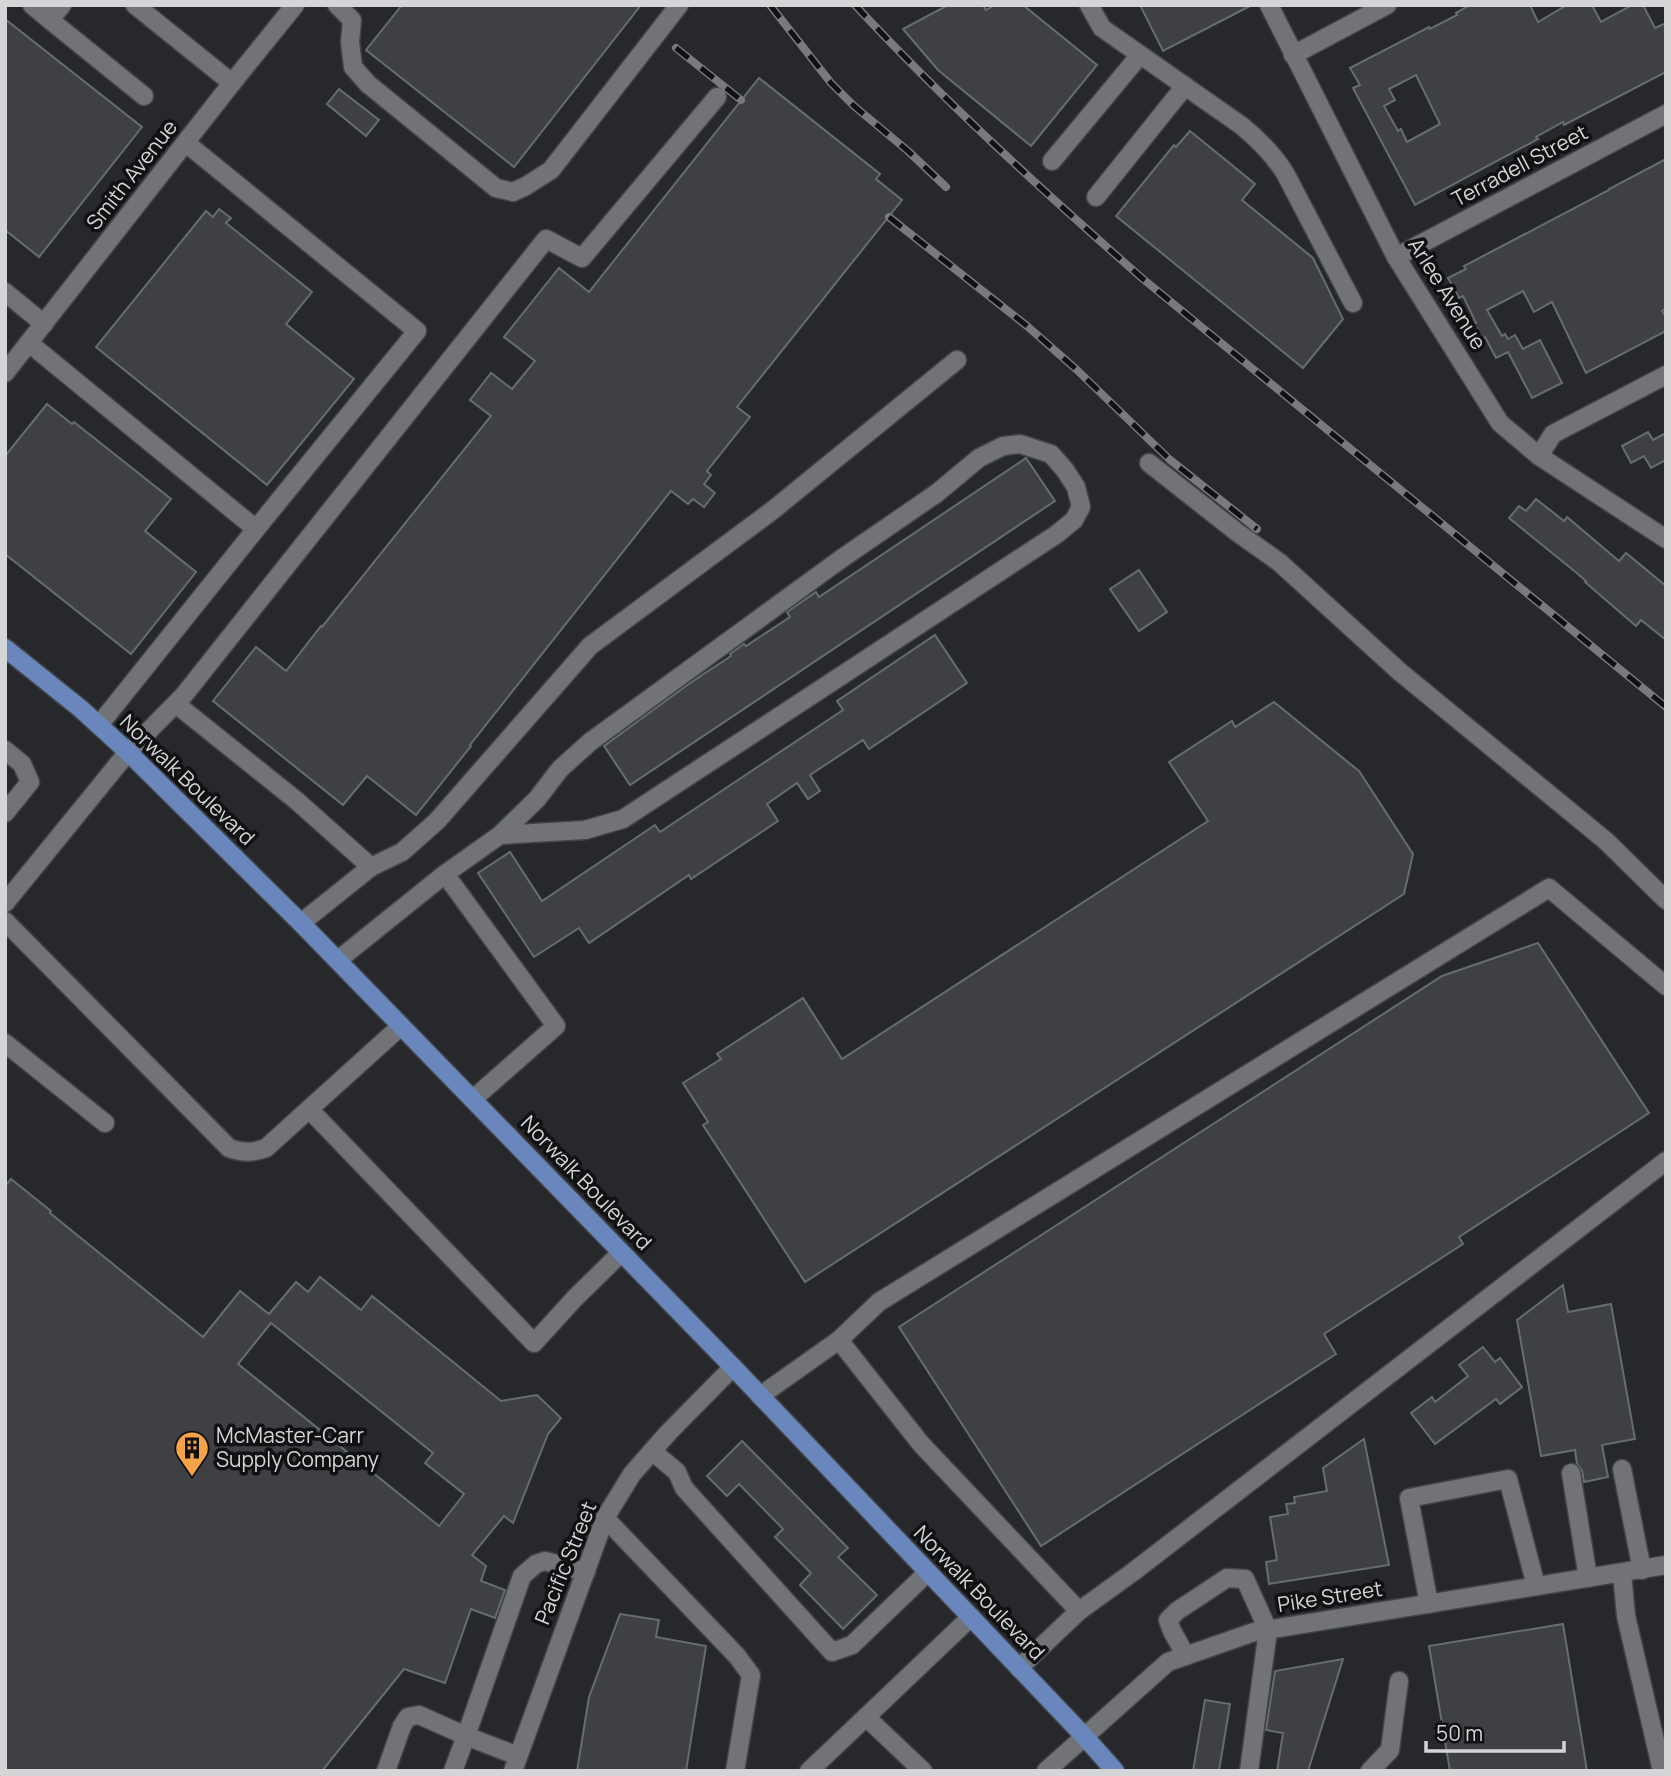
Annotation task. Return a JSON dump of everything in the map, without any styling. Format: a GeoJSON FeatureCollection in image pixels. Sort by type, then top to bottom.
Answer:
{"type":"FeatureCollection","features":[{"type":"Feature","properties":{"kind":"main road","name":"Norwalk Boulevard"},"geometry":{"type":"LineString","coordinates":[[5,648],[99,725],[302,923],[733,1367],[1115,1771]]}},
{"type":"Feature","properties":{"kind":"street"},"geometry":{"type":"LineString","coordinates":[[32,5],[144,96]]}},
{"type":"Feature","properties":{"kind":"street"},"geometry":{"type":"LineString","coordinates":[[50,20],[62,5]]}},
{"type":"Feature","properties":{"kind":"street"},"geometry":{"type":"LineString","coordinates":[[135,5],[232,83]]}},
{"type":"Feature","properties":{"kind":"street","name":"Smith Avenue"},"geometry":{"type":"LineString","coordinates":[[5,373],[295,5]]}},
{"type":"Feature","properties":{"kind":"street"},"geometry":{"type":"LineString","coordinates":[[337,5],[352,20],[350,41],[353,67],[368,84],[496,188],[513,192],[551,170],[679,5]]}},
{"type":"Feature","properties":{"kind":"street"},"geometry":{"type":"LineString","coordinates":[[1089,5],[1102,28],[1242,126],[1274,155],[1353,303]]}},
{"type":"Feature","properties":{"kind":"street","name":"Arlee Avenue"},"geometry":{"type":"LineString","coordinates":[[1269,5],[1396,257],[1500,423],[1539,456],[1666,539]]}},
{"type":"Feature","properties":{"kind":"street"},"geometry":{"type":"LineString","coordinates":[[1293,55],[1387,5]]}},
{"type":"Feature","properties":{"kind":"street"},"geometry":{"type":"LineString","coordinates":[[1052,161],[1140,54]]}},
{"type":"Feature","properties":{"kind":"street"},"geometry":{"type":"LineString","coordinates":[[1096,197],[1185,86]]}},
{"type":"Feature","properties":{"kind":"street"},"geometry":{"type":"LineString","coordinates":[[5,903],[128,752],[176,704],[547,239],[582,258],[717,97]]}},
{"type":"Feature","properties":{"kind":"street","name":"Terradell Street"},"geometry":{"type":"LineString","coordinates":[[1396,257],[1666,114]]}},
{"type":"Feature","properties":{"kind":"street"},"geometry":{"type":"LineString","coordinates":[[99,725],[417,331],[186,143]]}},
{"type":"Feature","properties":{"kind":"street"},"geometry":{"type":"LineString","coordinates":[[5,292],[44,324]]}},
{"type":"Feature","properties":{"kind":"street"},"geometry":{"type":"LineString","coordinates":[[29,343],[256,529]]}},
{"type":"Feature","properties":{"kind":"street"},"geometry":{"type":"LineString","coordinates":[[302,923],[371,867],[402,852],[437,821],[590,646],[773,510],[957,360]]}},
{"type":"Feature","properties":{"kind":"street"},"geometry":{"type":"LineString","coordinates":[[1539,456],[1553,434],[1666,375]]}},
{"type":"Feature","properties":{"kind":"street"},"geometry":{"type":"LineString","coordinates":[[338,960],[445,874],[500,835],[590,742],[841,559],[937,493],[979,457],[1003,446],[1020,444],[1051,454],[1076,487],[1081,507],[1074,520],[1057,534],[624,819],[585,830],[500,835]]}},
{"type":"Feature","properties":{"kind":"street"},"geometry":{"type":"LineString","coordinates":[[1149,463],[1279,562],[1400,672],[1606,841],[1666,900]]}},
{"type":"Feature","properties":{"kind":"street"},"geometry":{"type":"LineString","coordinates":[[176,704],[297,801],[371,867]]}},
{"type":"Feature","properties":{"kind":"street"},"geometry":{"type":"LineString","coordinates":[[5,750],[22,764],[30,782],[5,813]]}},
{"type":"Feature","properties":{"kind":"street"},"geometry":{"type":"LineString","coordinates":[[445,874],[556,1026],[473,1099]]}},
{"type":"Feature","properties":{"kind":"street"},"geometry":{"type":"LineString","coordinates":[[760,1396],[839,1340],[879,1302],[1549,888],[1666,986]]}},
{"type":"Feature","properties":{"kind":"street"},"geometry":{"type":"LineString","coordinates":[[5,921],[229,1148],[242,1153],[266,1148],[401,1026]]}},
{"type":"Feature","properties":{"kind":"street"},"geometry":{"type":"LineString","coordinates":[[5,1043],[105,1123]]}},
{"type":"Feature","properties":{"kind":"street"},"geometry":{"type":"LineString","coordinates":[[309,1109],[534,1343],[621,1253]]}},
{"type":"Feature","properties":{"kind":"street"},"geometry":{"type":"LineString","coordinates":[[1019,1668],[1079,1611],[1666,1161]]}},
{"type":"Feature","properties":{"kind":"street"},"geometry":{"type":"LineString","coordinates":[[839,1340],[920,1444],[1079,1611]]}},
{"type":"Feature","properties":{"kind":"street","name":"Pacific Street"},"geometry":{"type":"LineString","coordinates":[[515,1763],[605,1518],[632,1474],[733,1367]]}},
{"type":"Feature","properties":{"kind":"street"},"geometry":{"type":"LineString","coordinates":[[652,1451],[677,1472],[684,1488],[832,1651],[852,1645],[928,1572]]}},
{"type":"Feature","properties":{"kind":"street"},"geometry":{"type":"LineString","coordinates":[[1622,1469],[1642,1570]]}},
{"type":"Feature","properties":{"kind":"street"},"geometry":{"type":"LineString","coordinates":[[1571,1473],[1588,1578]]}},
{"type":"Feature","properties":{"kind":"street"},"geometry":{"type":"LineString","coordinates":[[1429,1604],[1409,1498],[1508,1479],[1536,1586]]}},
{"type":"Feature","properties":{"kind":"street"},"geometry":{"type":"LineString","coordinates":[[605,1518],[737,1656],[751,1675],[735,1771]]}},
{"type":"Feature","properties":{"kind":"street"},"geometry":{"type":"LineString","coordinates":[[453,1771],[522,1576],[536,1564],[545,1561],[586,1572]]}},
{"type":"Feature","properties":{"kind":"street","name":"Pike Street"},"geometry":{"type":"LineString","coordinates":[[1045,1771],[1168,1662],[1254,1632],[1666,1565]]}},
{"type":"Feature","properties":{"kind":"street"},"geometry":{"type":"LineString","coordinates":[[1622,1573],[1626,1616],[1662,1771]]}},
{"type":"Feature","properties":{"kind":"street"},"geometry":{"type":"LineString","coordinates":[[1186,1656],[1168,1620],[1177,1611],[1227,1578],[1245,1579],[1268,1630],[1249,1771]]}},
{"type":"Feature","properties":{"kind":"street"},"geometry":{"type":"LineString","coordinates":[[809,1771],[971,1617]]}},
{"type":"Feature","properties":{"kind":"street"},"geometry":{"type":"LineString","coordinates":[[1370,1771],[1390,1750],[1399,1681]]}},
{"type":"Feature","properties":{"kind":"street"},"geometry":{"type":"LineString","coordinates":[[386,1771],[402,1726],[408,1717],[419,1715],[467,1736],[515,1763]]}},
{"type":"Feature","properties":{"kind":"street"},"geometry":{"type":"LineString","coordinates":[[866,1717],[923,1771]]}},
{"type":"Feature","properties":{"kind":"building"},"geometry":{"type":"Polygon","coordinates":[[[402,5],[641,5],[514,167],[366,50],[402,5]]]}},
{"type":"Feature","properties":{"kind":"building"},"geometry":{"type":"Polygon","coordinates":[[[948,5],[983,5],[986,10],[995,5],[1023,5],[1097,65],[1031,146],[938,70],[903,29],[948,5]]]}},
{"type":"Feature","properties":{"kind":"building"},"geometry":{"type":"Polygon","coordinates":[[[1140,5],[1252,5],[1163,51],[1140,5]]]}},
{"type":"Feature","properties":{"kind":"building"},"geometry":{"type":"Polygon","coordinates":[[[1470,5],[1530,5],[1538,22],[1567,5],[1592,5],[1601,22],[1632,5],[1643,5],[1655,28],[1666,23],[1666,72],[1564,125],[1563,122],[1536,137],[1538,139],[1415,205],[1353,88],[1360,85],[1350,68],[1457,15],[1456,13],[1470,5]],[[1416,75],[1389,89],[1395,100],[1384,106],[1407,142],[1440,124],[1416,75]]]}},
{"type":"Feature","properties":{"kind":"building"},"geometry":{"type":"Polygon","coordinates":[[[5,19],[142,127],[39,257],[5,230],[5,19]]]}},
{"type":"Feature","properties":{"kind":"building"},"geometry":{"type":"Polygon","coordinates":[[[759,78],[880,174],[876,179],[902,200],[737,407],[750,417],[707,471],[711,475],[704,484],[715,493],[704,507],[693,499],[688,504],[671,491],[416,815],[367,776],[343,805],[213,701],[256,647],[286,671],[491,416],[470,400],[491,373],[512,389],[535,361],[504,337],[559,268],[589,292],[759,78]]]}},
{"type":"Feature","properties":{"kind":"building"},"geometry":{"type":"Polygon","coordinates":[[[339,89],[379,120],[366,136],[327,104],[339,89]]]}},
{"type":"Feature","properties":{"kind":"building"},"geometry":{"type":"Polygon","coordinates":[[[1190,131],[1255,184],[1242,200],[1313,258],[1343,319],[1303,368],[1116,216],[1174,145],[1176,147],[1190,131]]]}},
{"type":"Feature","properties":{"kind":"building"},"geometry":{"type":"Polygon","coordinates":[[[1666,159],[1666,308],[1662,311],[1666,317],[1666,331],[1586,373],[1552,302],[1534,312],[1523,291],[1487,310],[1502,336],[1505,334],[1508,339],[1515,335],[1523,349],[1540,340],[1562,383],[1532,398],[1508,352],[1496,358],[1485,337],[1482,340],[1463,296],[1459,298],[1448,278],[1466,269],[1464,266],[1666,159]]]}},
{"type":"Feature","properties":{"kind":"building"},"geometry":{"type":"Polygon","coordinates":[[[219,209],[231,218],[226,223],[312,292],[286,324],[354,379],[267,485],[96,347],[206,211],[213,217],[219,209]]]}},
{"type":"Feature","properties":{"kind":"building"},"geometry":{"type":"Polygon","coordinates":[[[47,404],[72,424],[74,422],[171,499],[145,531],[196,572],[131,654],[5,554],[5,456],[47,404]]]}},
{"type":"Feature","properties":{"kind":"building"},"geometry":{"type":"Polygon","coordinates":[[[1648,432],[1653,440],[1666,433],[1666,460],[1651,468],[1644,456],[1631,463],[1622,446],[1648,432]]]}},
{"type":"Feature","properties":{"kind":"building"},"geometry":{"type":"Polygon","coordinates":[[[1026,458],[1055,501],[630,785],[604,746],[744,644],[746,646],[790,617],[787,612],[816,592],[819,597],[1026,458]]]}},
{"type":"Feature","properties":{"kind":"building"},"geometry":{"type":"Polygon","coordinates":[[[1536,499],[1564,521],[1567,517],[1619,561],[1626,553],[1666,586],[1666,640],[1641,620],[1636,626],[1509,518],[1519,506],[1526,511],[1536,499]]]}},
{"type":"Feature","properties":{"kind":"building"},"geometry":{"type":"Polygon","coordinates":[[[1139,570],[1167,612],[1139,631],[1110,589],[1139,570]]]}},
{"type":"Feature","properties":{"kind":"building"},"geometry":{"type":"Polygon","coordinates":[[[935,635],[967,683],[869,749],[863,740],[810,775],[820,791],[808,799],[797,783],[767,804],[778,821],[691,879],[689,875],[589,943],[579,928],[534,957],[478,873],[510,852],[542,901],[655,825],[660,832],[843,710],[837,701],[935,635]]]}},
{"type":"Feature","properties":{"kind":"building"},"geometry":{"type":"Polygon","coordinates":[[[1274,702],[1359,771],[1413,854],[1404,894],[805,1282],[703,1125],[708,1122],[683,1083],[721,1059],[717,1054],[803,998],[842,1059],[1208,821],[1169,762],[1232,721],[1235,727],[1274,702]]]}},
{"type":"Feature","properties":{"kind":"building"},"geometry":{"type":"Polygon","coordinates":[[[1538,943],[1649,1113],[1459,1237],[1463,1244],[1324,1334],[1336,1354],[1041,1546],[899,1327],[1442,976],[1538,943]]]}},
{"type":"Feature","properties":{"kind":"building","name":"McMaster-Carr Supply Company"},"geometry":{"type":"Polygon","coordinates":[[[11,1179],[203,1337],[240,1291],[269,1314],[296,1282],[308,1292],[320,1277],[361,1310],[372,1296],[501,1401],[537,1395],[561,1418],[548,1434],[513,1523],[504,1516],[472,1555],[486,1566],[481,1581],[505,1590],[495,1618],[471,1609],[445,1683],[404,1669],[322,1771],[5,1771],[5,1186],[11,1179]],[[271,1323],[238,1364],[439,1526],[464,1494],[425,1463],[433,1453],[271,1323]]]}},
{"type":"Feature","properties":{"kind":"building"},"geometry":{"type":"Polygon","coordinates":[[[1563,1285],[1568,1312],[1611,1304],[1635,1439],[1602,1445],[1608,1477],[1584,1482],[1575,1450],[1541,1456],[1517,1320],[1563,1285]]]}},
{"type":"Feature","properties":{"kind":"building"},"geometry":{"type":"Polygon","coordinates":[[[1483,1347],[1495,1362],[1500,1358],[1522,1387],[1500,1404],[1496,1399],[1435,1444],[1411,1413],[1432,1397],[1435,1402],[1468,1376],[1459,1365],[1483,1347]]]}},
{"type":"Feature","properties":{"kind":"building"},"geometry":{"type":"Polygon","coordinates":[[[1364,1439],[1389,1565],[1269,1584],[1266,1562],[1277,1560],[1270,1517],[1288,1514],[1286,1504],[1295,1503],[1294,1497],[1327,1491],[1323,1468],[1364,1439]]]}},
{"type":"Feature","properties":{"kind":"building"},"geometry":{"type":"Polygon","coordinates":[[[742,1441],[848,1548],[838,1557],[877,1595],[843,1629],[800,1585],[811,1573],[775,1537],[783,1529],[739,1484],[727,1496],[707,1476],[742,1441]]]}},
{"type":"Feature","properties":{"kind":"building"},"geometry":{"type":"Polygon","coordinates":[[[620,1614],[659,1620],[656,1637],[706,1646],[686,1771],[577,1771],[589,1697],[620,1614]]]}},
{"type":"Feature","properties":{"kind":"building"},"geometry":{"type":"Polygon","coordinates":[[[1563,1624],[1587,1771],[1450,1771],[1429,1646],[1563,1624]]]}},
{"type":"Feature","properties":{"kind":"building"},"geometry":{"type":"Polygon","coordinates":[[[1343,1659],[1308,1771],[1277,1771],[1283,1733],[1266,1730],[1275,1671],[1343,1659]]]}},
{"type":"Feature","properties":{"kind":"building"},"geometry":{"type":"Polygon","coordinates":[[[1205,1700],[1230,1704],[1219,1771],[1193,1771],[1205,1700]]]}},
{"type":"Feature","properties":{"kind":"railway"},"geometry":{"type":"LineString","coordinates":[[770,5],[831,83],[946,187]]}},
{"type":"Feature","properties":{"kind":"railway"},"geometry":{"type":"LineString","coordinates":[[855,5],[996,146],[1143,279],[1666,707]]}},
{"type":"Feature","properties":{"kind":"railway"},"geometry":{"type":"LineString","coordinates":[[676,48],[741,100]]}},
{"type":"Feature","properties":{"kind":"railway"},"geometry":{"type":"LineString","coordinates":[[889,217],[1027,326],[1169,459],[1257,529]]}},
{"type":"Feature","properties":{"kind":"place","name":"McMaster-Carr Supply Company"},"geometry":{"type":"Point","coordinates":[192,1478]}}]}
